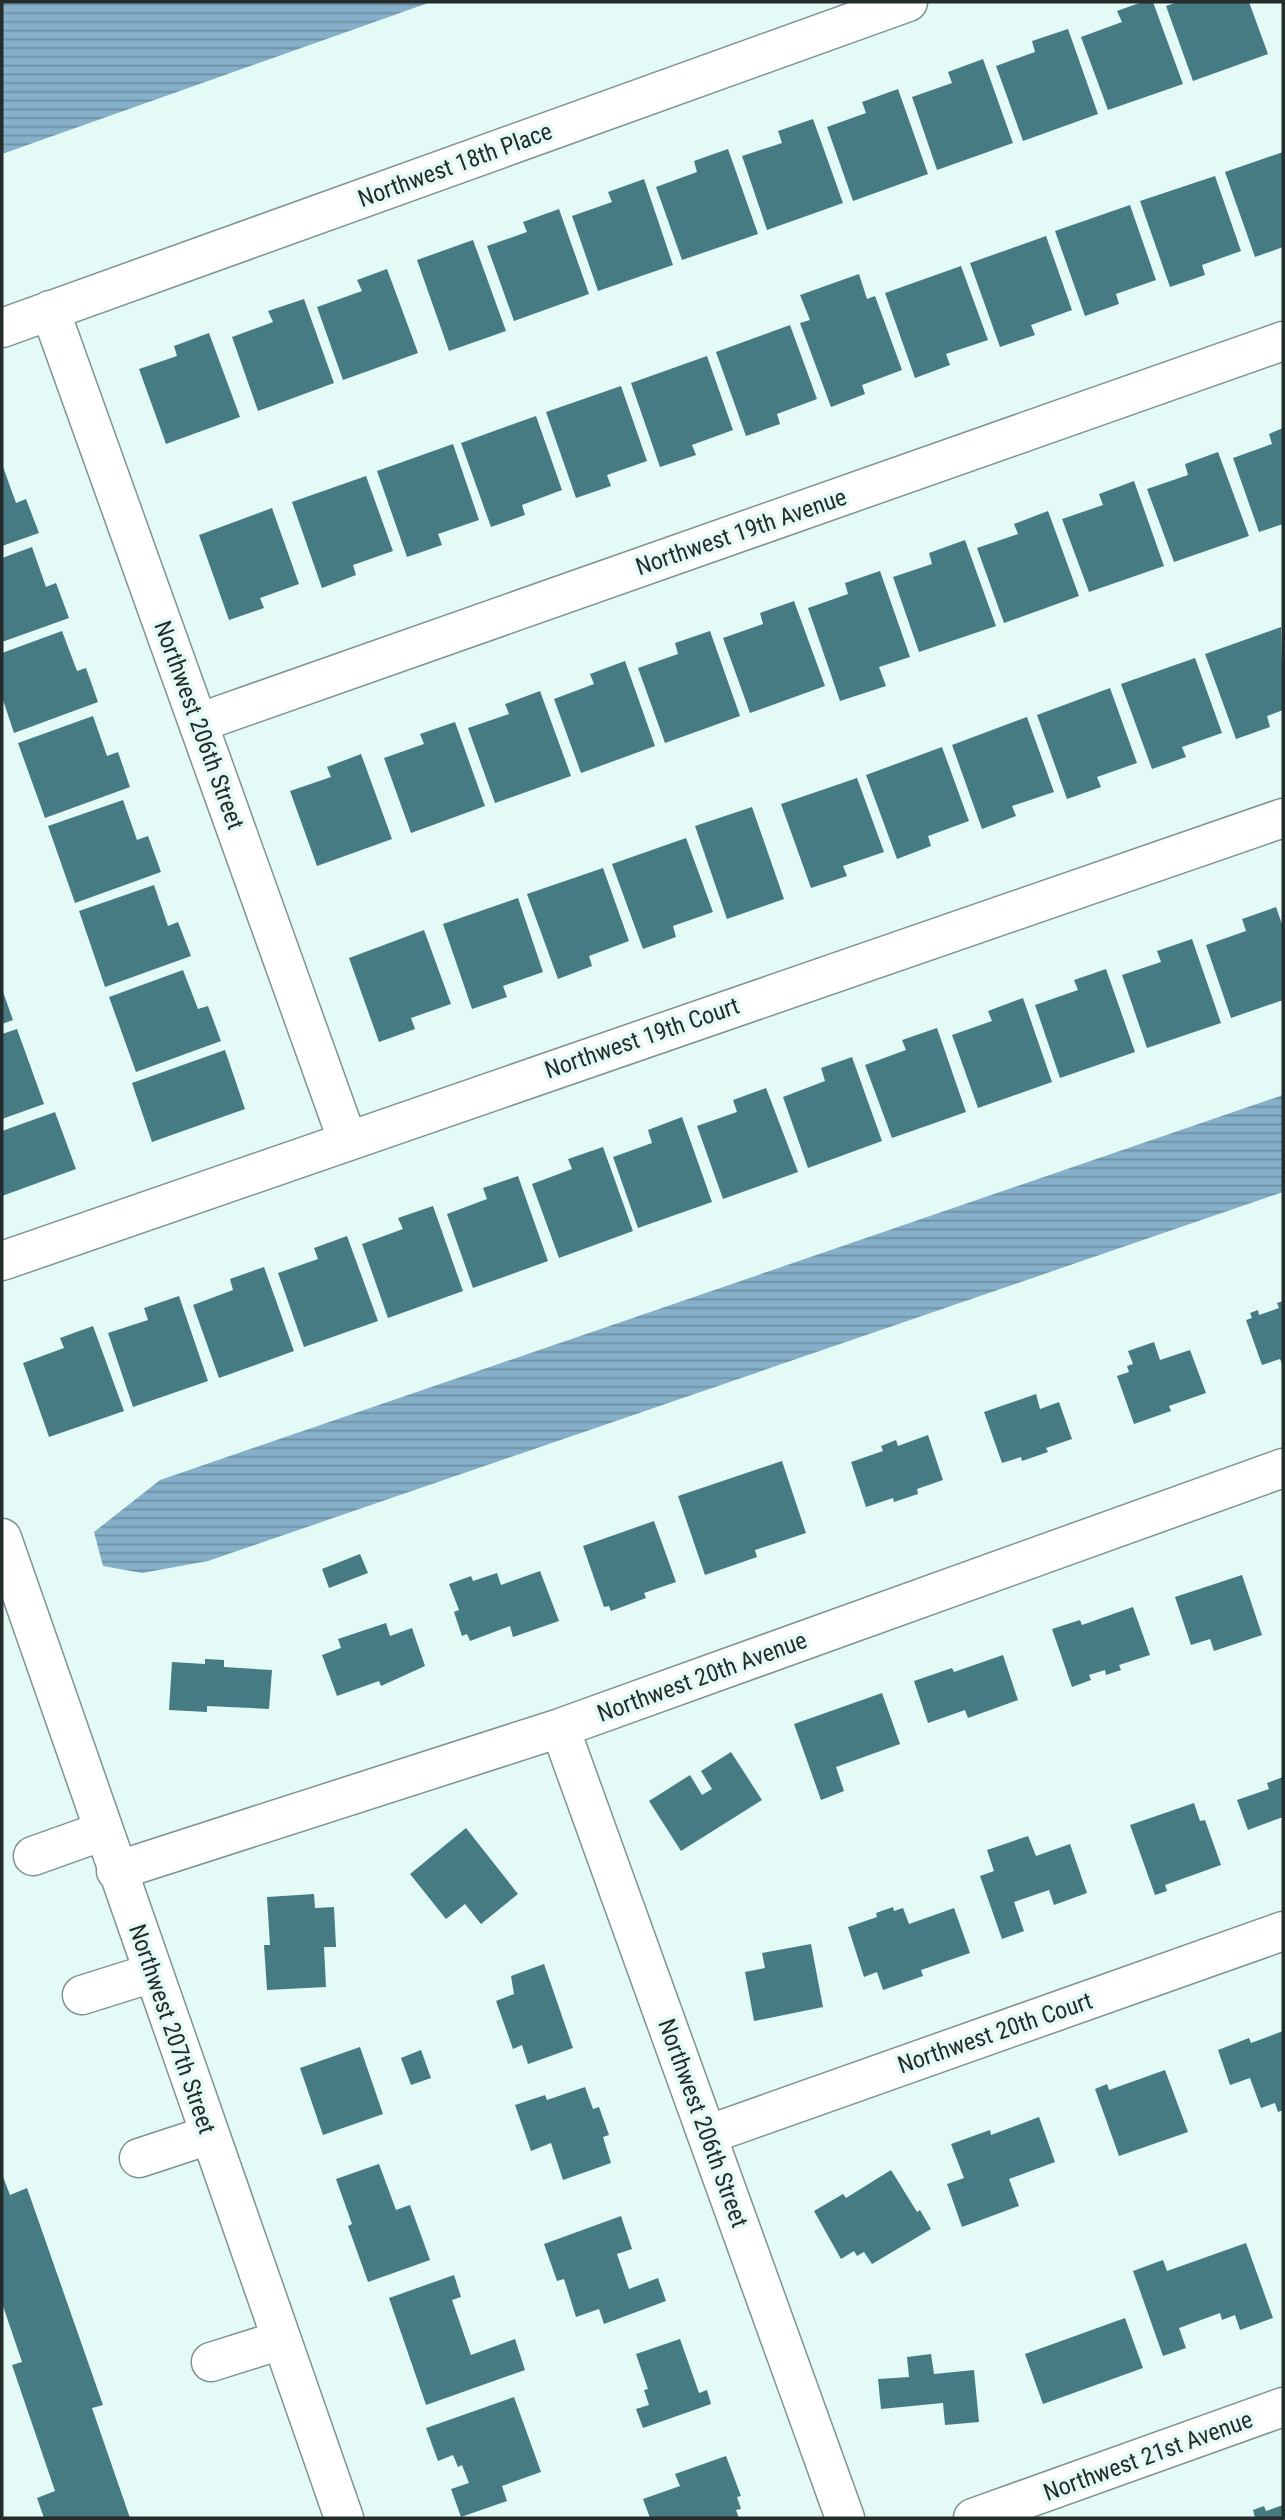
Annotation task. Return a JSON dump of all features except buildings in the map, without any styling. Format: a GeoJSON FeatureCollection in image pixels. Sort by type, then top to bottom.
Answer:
{"type":"FeatureCollection","features":[{"type":"Feature","properties":{"kind":"street","name":"Northwest 18th Place"},"geometry":{"type":"LineString","coordinates":[[2,328],[908,2]]}},
{"type":"Feature","properties":{"kind":"street","name":"Northwest 206th Street"},"geometry":{"type":"LineString","coordinates":[[50,310],[347,1139]]}},
{"type":"Feature","properties":{"kind":"street","name":"Northwest 19th Avenue"},"geometry":{"type":"LineString","coordinates":[[198,723],[1283,341]]}},
{"type":"Feature","properties":{"kind":"street","name":"Northwest 19th Court"},"geometry":{"type":"LineString","coordinates":[[2,1261],[347,1139],[1283,818]]}},
{"type":"Feature","properties":{"kind":"street","name":"Northwest 20th Avenue"},"geometry":{"type":"LineString","coordinates":[[116,1871],[560,1728],[1283,1468]]}},
{"type":"Feature","properties":{"kind":"street","name":"Northwest 207th Street"},"geometry":{"type":"LineString","coordinates":[[2,1538],[281,2340],[332,2515]]}},
{"type":"Feature","properties":{"kind":"street","name":"Northwest 206th Street"},"geometry":{"type":"LineString","coordinates":[[560,1728],[845,2518]]}},
{"type":"Feature","properties":{"kind":"street"},"geometry":{"type":"LineString","coordinates":[[33,1856],[103,1831]]}},
{"type":"Feature","properties":{"kind":"street","name":"Northwest 20th Court"},"geometry":{"type":"LineString","coordinates":[[707,2135],[1283,1931]]}},
{"type":"Feature","properties":{"kind":"street"},"geometry":{"type":"LineString","coordinates":[[82,1995],[152,1973]]}},
{"type":"Feature","properties":{"kind":"street"},"geometry":{"type":"LineString","coordinates":[[139,2158],[209,2135]]}},
{"type":"Feature","properties":{"kind":"street"},"geometry":{"type":"LineString","coordinates":[[211,2362],[281,2340]]}},
{"type":"Feature","properties":{"kind":"street","name":"Northwest 21st Avenue"},"geometry":{"type":"LineString","coordinates":[[973,2518],[1283,2407]]}},
{"type":"Feature","properties":{"kind":"water"},"geometry":{"type":"Polygon","coordinates":[[[2,2],[431,2],[2,154],[2,2]]]}},
{"type":"Feature","properties":{"kind":"water"},"geometry":{"type":"Polygon","coordinates":[[[1283,1095],[1283,1192],[208,1561],[142,1573],[103,1566],[94,1532],[160,1480],[1283,1095]]]}}]}
